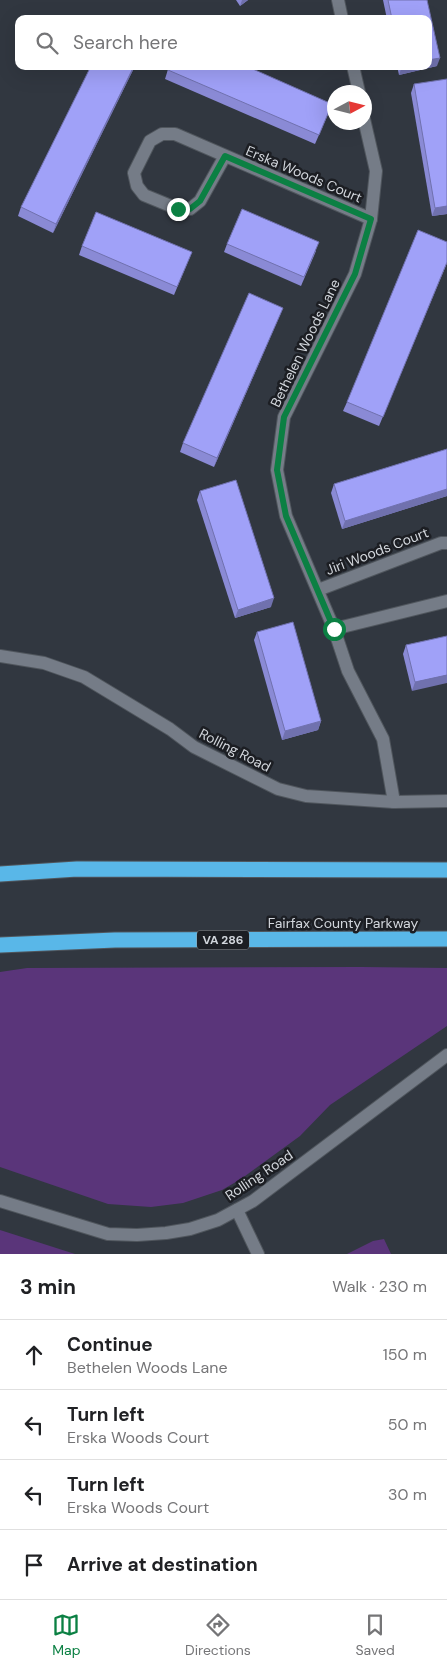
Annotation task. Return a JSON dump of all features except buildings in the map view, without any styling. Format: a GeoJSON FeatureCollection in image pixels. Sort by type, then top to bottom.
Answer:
{"type":"FeatureCollection","features":[{"type":"Feature","properties":{"kind":"highway"},"geometry":{"type":"LineString","coordinates":[[0,874],[76,869],[447,870]]}},
{"type":"Feature","properties":{"kind":"highway","name":"Fairfax County Parkway"},"geometry":{"type":"LineString","coordinates":[[0,945],[115,940],[447,939]]}},
{"type":"Feature","properties":{"kind":"street"},"geometry":{"type":"LineString","coordinates":[[338,0],[341,15]]}},
{"type":"Feature","properties":{"kind":"street"},"geometry":{"type":"LineString","coordinates":[[354,70],[357,85]]}},
{"type":"Feature","properties":{"kind":"street","name":"Bethelen Woods Lane"},"geometry":{"type":"LineString","coordinates":[[366,130],[376,172],[371,219],[355,274],[284,417],[277,470],[286,516],[334,629],[348,671],[383,739],[394,802]]}},
{"type":"Feature","properties":{"kind":"street","name":"Erska Woods Court"},"geometry":{"type":"LineString","coordinates":[[225,156],[200,201],[190,209],[178,209],[144,195],[137,186],[134,173],[150,141],[162,134],[175,134],[371,219]]}},
{"type":"Feature","properties":{"kind":"street","name":"Jiri Woods Court"},"geometry":{"type":"LineString","coordinates":[[318,590],[441,543],[447,543]]}},
{"type":"Feature","properties":{"kind":"street"},"geometry":{"type":"LineString","coordinates":[[334,629],[447,600]]}},
{"type":"Feature","properties":{"kind":"street","name":"Rolling Road"},"geometry":{"type":"LineString","coordinates":[[0,656],[44,663],[84,677],[170,729],[194,747],[278,789],[306,796],[394,802],[447,801]]}},
{"type":"Feature","properties":{"kind":"street","name":"Rolling Road"},"geometry":{"type":"LineString","coordinates":[[0,1201],[108,1234],[137,1236],[166,1233],[190,1229],[218,1220],[253,1201],[447,1055]]}},
{"type":"Feature","properties":{"kind":"street"},"geometry":{"type":"LineString","coordinates":[[237,1210],[258,1254]]}},
{"type":"Feature","properties":{"kind":"shaded area"},"geometry":{"type":"Polygon","coordinates":[[[27,968],[447,968],[447,1026],[330,1105],[300,1136],[241,1179],[222,1190],[183,1203],[151,1207],[108,1204],[0,1167],[0,972],[27,968]]]}},
{"type":"Feature","properties":{"kind":"shaded area"},"geometry":{"type":"Polygon","coordinates":[[[0,1230],[75,1254],[0,1254],[0,1230]]]}},
{"type":"Feature","properties":{"kind":"shaded area"},"geometry":{"type":"Polygon","coordinates":[[[384,1239],[391,1254],[347,1254],[373,1241],[384,1239]]]}},
{"type":"Feature","properties":{"kind":"route"},"geometry":{"type":"LineString","coordinates":[[178,209],[190,209],[200,201],[225,156],[371,219],[355,274],[284,417],[277,470],[286,516],[334,629]]}}]}
